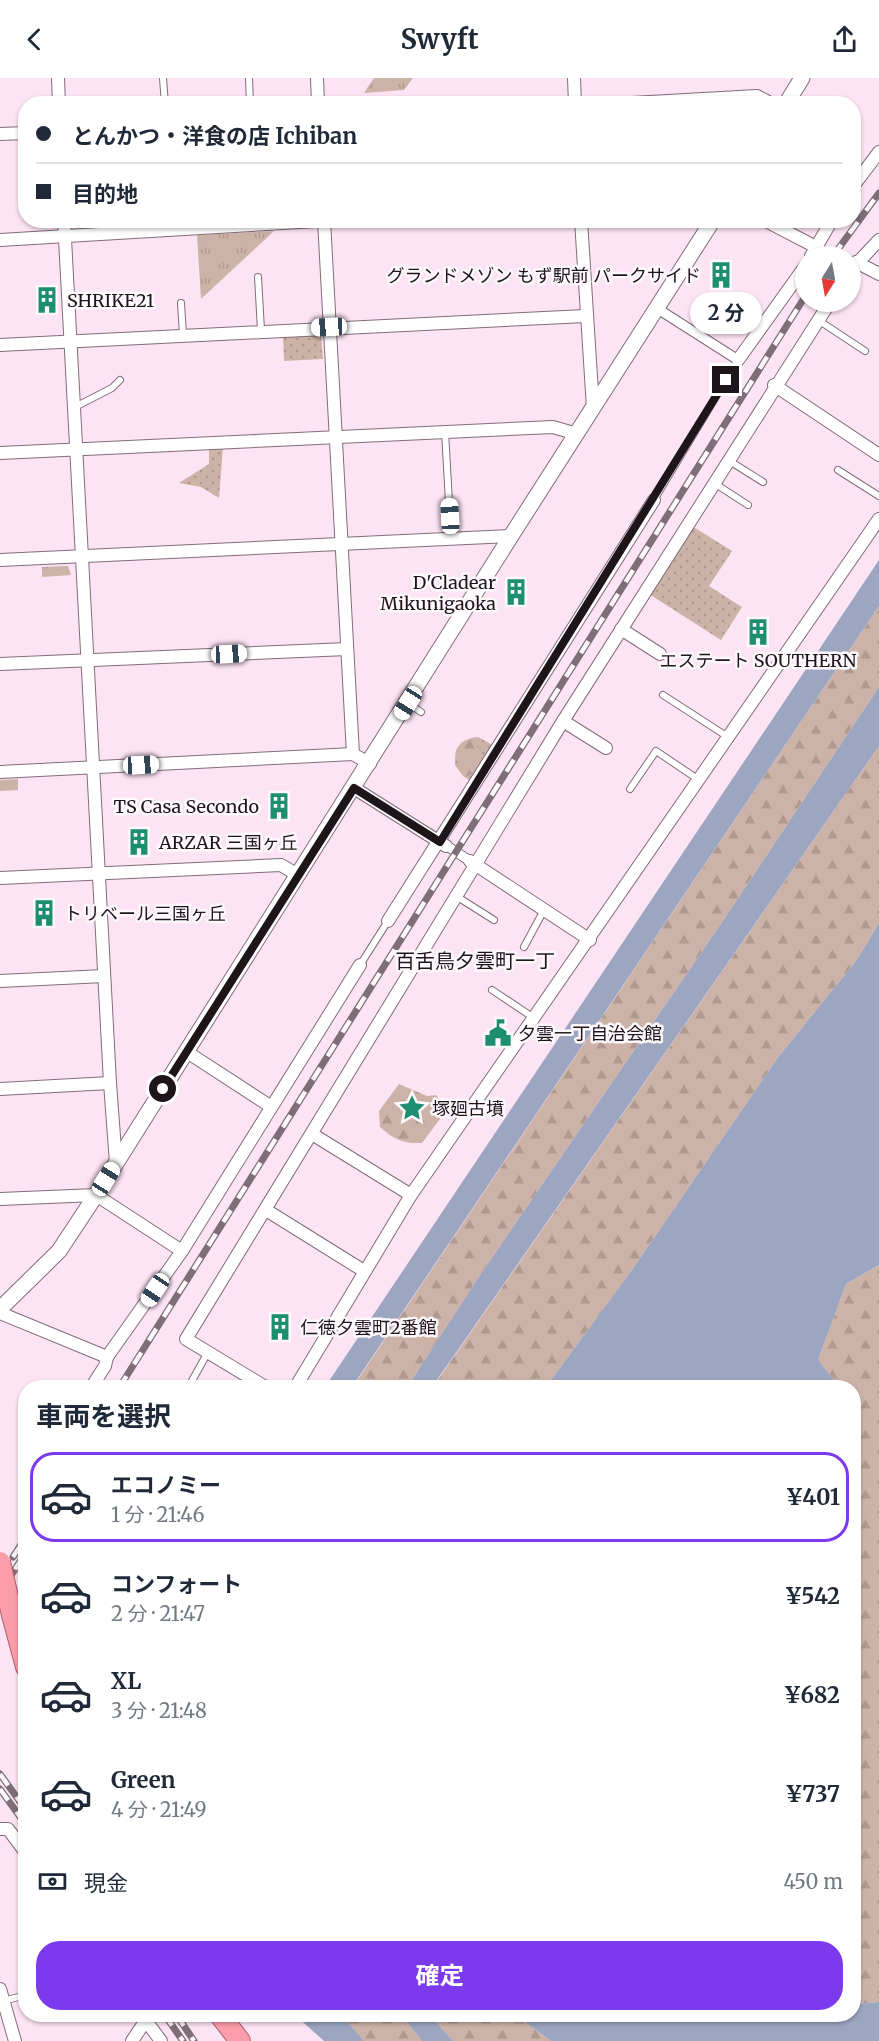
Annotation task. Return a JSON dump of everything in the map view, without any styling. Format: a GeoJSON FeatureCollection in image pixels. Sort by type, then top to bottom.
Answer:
{"type":"FeatureCollection","features":[{"type":"Feature","properties":{"kind":"highway"},"geometry":{"type":"LineString","coordinates":[[0,1562],[18,1619]]}},
{"type":"Feature","properties":{"kind":"street"},"geometry":{"type":"LineString","coordinates":[[58,78],[59,96]]}},
{"type":"Feature","properties":{"kind":"street"},"geometry":{"type":"LineString","coordinates":[[317,78],[318,96]]}},
{"type":"Feature","properties":{"kind":"street"},"geometry":{"type":"LineString","coordinates":[[574,78],[575,96]]}},
{"type":"Feature","properties":{"kind":"street"},"geometry":{"type":"LineString","coordinates":[[791,96],[802,78]]}},
{"type":"Feature","properties":{"kind":"street"},"geometry":{"type":"LineString","coordinates":[[0,134],[18,133]]}},
{"type":"Feature","properties":{"kind":"street"},"geometry":{"type":"LineString","coordinates":[[861,176],[879,152]]}},
{"type":"Feature","properties":{"kind":"street"},"geometry":{"type":"LineString","coordinates":[[64,228],[116,1163]]}},
{"type":"Feature","properties":{"kind":"street"},"geometry":{"type":"LineString","coordinates":[[0,240],[203,228]]}},
{"type":"Feature","properties":{"kind":"street"},"geometry":{"type":"LineString","coordinates":[[324,228],[352,754]]}},
{"type":"Feature","properties":{"kind":"street"},"geometry":{"type":"LineString","coordinates":[[581,228],[585,316],[593,408]]}},
{"type":"Feature","properties":{"kind":"street"},"geometry":{"type":"LineString","coordinates":[[107,1357],[59,1340],[0,1311],[59,1251],[96,1195],[708,228]]}},
{"type":"Feature","properties":{"kind":"street"},"geometry":{"type":"LineString","coordinates":[[776,228],[805,246]]}},
{"type":"Feature","properties":{"kind":"street"},"geometry":{"type":"LineString","coordinates":[[817,246],[828,228]]}},
{"type":"Feature","properties":{"kind":"street"},"geometry":{"type":"LineString","coordinates":[[861,258],[879,240]]}},
{"type":"Feature","properties":{"kind":"street"},"geometry":{"type":"LineString","coordinates":[[861,268],[879,274]]}},
{"type":"Feature","properties":{"kind":"street"},"geometry":{"type":"LineString","coordinates":[[658,309],[738,360],[795,280]]}},
{"type":"Feature","properties":{"kind":"street"},"geometry":{"type":"LineString","coordinates":[[254,1380],[186,1339],[456,896],[472,863],[774,385],[823,312]]}},
{"type":"Feature","properties":{"kind":"street"},"geometry":{"type":"LineString","coordinates":[[0,345],[261,330],[585,316]]}},
{"type":"Feature","properties":{"kind":"street"},"geometry":{"type":"LineString","coordinates":[[774,385],[879,455]]}},
{"type":"Feature","properties":{"kind":"street"},"geometry":{"type":"LineString","coordinates":[[0,453],[335,435],[553,427],[577,434]]}},
{"type":"Feature","properties":{"kind":"street"},"geometry":{"type":"LineString","coordinates":[[388,921],[443,844],[654,500]]}},
{"type":"Feature","properties":{"kind":"street"},"geometry":{"type":"LineString","coordinates":[[300,1380],[411,1195],[590,940],[879,519]]}},
{"type":"Feature","properties":{"kind":"street"},"geometry":{"type":"LineString","coordinates":[[0,560],[511,536]]}},
{"type":"Feature","properties":{"kind":"street"},"geometry":{"type":"LineString","coordinates":[[621,629],[660,654]]}},
{"type":"Feature","properties":{"kind":"street"},"geometry":{"type":"LineString","coordinates":[[0,664],[347,649]]}},
{"type":"Feature","properties":{"kind":"street"},"geometry":{"type":"LineString","coordinates":[[563,721],[606,748]]}},
{"type":"Feature","properties":{"kind":"street"},"geometry":{"type":"LineString","coordinates":[[0,772],[352,754],[370,764]]}},
{"type":"Feature","properties":{"kind":"street"},"geometry":{"type":"LineString","coordinates":[[354,788],[417,824],[443,844],[590,940]]}},
{"type":"Feature","properties":{"kind":"street"},"geometry":{"type":"LineString","coordinates":[[0,878],[281,865],[298,875]]}},
{"type":"Feature","properties":{"kind":"street"},"geometry":{"type":"LineString","coordinates":[[96,1380],[105,1366],[107,1357],[182,1251],[270,1106],[360,965]]}},
{"type":"Feature","properties":{"kind":"street"},"geometry":{"type":"LineString","coordinates":[[0,981],[104,976]]}},
{"type":"Feature","properties":{"kind":"street"},"geometry":{"type":"LineString","coordinates":[[187,1052],[270,1106]]}},
{"type":"Feature","properties":{"kind":"street"},"geometry":{"type":"LineString","coordinates":[[0,1089],[110,1083]]}},
{"type":"Feature","properties":{"kind":"street"},"geometry":{"type":"LineString","coordinates":[[312,1134],[411,1195]]}},
{"type":"Feature","properties":{"kind":"street"},"geometry":{"type":"LineString","coordinates":[[0,1199],[96,1195],[182,1251]]}},
{"type":"Feature","properties":{"kind":"street"},"geometry":{"type":"LineString","coordinates":[[266,1210],[364,1271]]}},
{"type":"Feature","properties":{"kind":"street"},"geometry":{"type":"LineString","coordinates":[[0,1829],[8,1829],[18,1842]]}},
{"type":"Feature","properties":{"kind":"street"},"geometry":{"type":"LineString","coordinates":[[0,1989],[15,2041]]}},
{"type":"Feature","properties":{"kind":"street"},"geometry":{"type":"LineString","coordinates":[[132,2041],[142,2022]]}},
{"type":"Feature","properties":{"kind":"street"},"geometry":{"type":"LineString","coordinates":[[148,2022],[161,2041]]}},
{"type":"Feature","properties":{"kind":"lane"},"geometry":{"type":"LineString","coordinates":[[163,78],[164,96]]}},
{"type":"Feature","properties":{"kind":"lane"},"geometry":{"type":"LineString","coordinates":[[249,78],[250,96]]}},
{"type":"Feature","properties":{"kind":"lane"},"geometry":{"type":"LineString","coordinates":[[258,277],[261,330]]}},
{"type":"Feature","properties":{"kind":"lane"},"geometry":{"type":"LineString","coordinates":[[181,303],[183,334]]}},
{"type":"Feature","properties":{"kind":"lane"},"geometry":{"type":"LineString","coordinates":[[818,320],[865,351]]}},
{"type":"Feature","properties":{"kind":"lane"},"geometry":{"type":"LineString","coordinates":[[654,500],[738,360]]}},
{"type":"Feature","properties":{"kind":"lane"},"geometry":{"type":"LineString","coordinates":[[75,407],[112,388],[120,380]]}},
{"type":"Feature","properties":{"kind":"lane"},"geometry":{"type":"LineString","coordinates":[[445,431],[451,538]]}},
{"type":"Feature","properties":{"kind":"lane"},"geometry":{"type":"LineString","coordinates":[[728,460],[763,482]]}},
{"type":"Feature","properties":{"kind":"lane"},"geometry":{"type":"LineString","coordinates":[[838,470],[879,496]]}},
{"type":"Feature","properties":{"kind":"lane"},"geometry":{"type":"LineString","coordinates":[[714,483],[748,505]]}},
{"type":"Feature","properties":{"kind":"lane"},"geometry":{"type":"LineString","coordinates":[[663,695],[729,738]]}},
{"type":"Feature","properties":{"kind":"lane"},"geometry":{"type":"LineString","coordinates":[[408,703],[421,712]]}},
{"type":"Feature","properties":{"kind":"lane"},"geometry":{"type":"LineString","coordinates":[[630,789],[656,751],[699,780]]}},
{"type":"Feature","properties":{"kind":"lane"},"geometry":{"type":"LineString","coordinates":[[456,896],[494,920]]}},
{"type":"Feature","properties":{"kind":"lane"},"geometry":{"type":"LineString","coordinates":[[524,947],[545,910]]}},
{"type":"Feature","properties":{"kind":"lane"},"geometry":{"type":"LineString","coordinates":[[360,965],[388,921]]}},
{"type":"Feature","properties":{"kind":"lane"},"geometry":{"type":"LineString","coordinates":[[492,990],[535,1018]]}},
{"type":"Feature","properties":{"kind":"lane"},"geometry":{"type":"LineString","coordinates":[[192,1380],[208,1352]]}},
{"type":"Feature","properties":{"kind":"lane"},"geometry":{"type":"LineString","coordinates":[[3,2001],[18,1997]]}},
{"type":"Feature","properties":{"kind":"green space"},"geometry":{"type":"Polygon","coordinates":[[[374,78],[413,78],[404,90],[364,93],[374,78]]]}},
{"type":"Feature","properties":{"kind":"green space"},"geometry":{"type":"Polygon","coordinates":[[[274,231],[201,299],[197,235],[274,231]]]}},
{"type":"Feature","properties":{"kind":"green space"},"geometry":{"type":"Polygon","coordinates":[[[321,334],[323,359],[284,361],[283,336],[321,334]]]}},
{"type":"Feature","properties":{"kind":"green space"},"geometry":{"type":"Polygon","coordinates":[[[223,448],[219,498],[201,487],[179,483],[209,464],[209,449],[223,448]]]}},
{"type":"Feature","properties":{"kind":"green space"},"geometry":{"type":"Polygon","coordinates":[[[692,526],[732,551],[709,586],[742,607],[721,640],[649,594],[692,526]]]}},
{"type":"Feature","properties":{"kind":"green space"},"geometry":{"type":"Polygon","coordinates":[[[68,566],[71,575],[42,577],[42,567],[68,566]]]}},
{"type":"Feature","properties":{"kind":"green space"},"geometry":{"type":"Polygon","coordinates":[[[879,606],[879,687],[718,928],[478,1278],[412,1380],[357,1380],[879,606]]]}},
{"type":"Feature","properties":{"kind":"green space"},"geometry":{"type":"Polygon","coordinates":[[[478,737],[491,744],[495,750],[470,781],[458,769],[455,755],[462,743],[478,737]]]}},
{"type":"Feature","properties":{"kind":"green space"},"geometry":{"type":"Polygon","coordinates":[[[470,740],[477,747],[480,756],[473,774],[464,777],[455,765],[456,757],[460,746],[470,740]]]}},
{"type":"Feature","properties":{"kind":"green space"},"geometry":{"type":"Polygon","coordinates":[[[879,746],[879,923],[856,961],[779,1056],[636,1264],[551,1380],[438,1380],[879,746]]]}},
{"type":"Feature","properties":{"kind":"green space"},"geometry":{"type":"Polygon","coordinates":[[[18,779],[18,790],[0,791],[0,780],[18,779]]]}},
{"type":"Feature","properties":{"kind":"green space"},"geometry":{"type":"Polygon","coordinates":[[[399,1084],[427,1096],[436,1095],[444,1104],[440,1119],[422,1143],[399,1140],[380,1127],[379,1111],[399,1084]]]}},
{"type":"Feature","properties":{"kind":"green space"},"geometry":{"type":"Polygon","coordinates":[[[879,1265],[879,2002],[861,2003],[861,1380],[834,1380],[818,1360],[846,1284],[879,1265]]]}},
{"type":"Feature","properties":{"kind":"green space"},"geometry":{"type":"Polygon","coordinates":[[[348,2022],[407,2022],[422,2041],[364,2041],[348,2022]]]}},
{"type":"Feature","properties":{"kind":"green space"},"geometry":{"type":"Polygon","coordinates":[[[436,2022],[525,2022],[551,2041],[453,2041],[436,2022]]]}},
{"type":"Feature","properties":{"kind":"water"},"geometry":{"type":"Polygon","coordinates":[[[879,560],[879,606],[357,1380],[330,1380],[879,560]]]}},
{"type":"Feature","properties":{"kind":"water"},"geometry":{"type":"Polygon","coordinates":[[[879,687],[879,746],[437,1380],[412,1380],[478,1278],[718,928],[879,687]]]}},
{"type":"Feature","properties":{"kind":"water"},"geometry":{"type":"Polygon","coordinates":[[[879,923],[879,1265],[846,1284],[818,1360],[834,1380],[551,1380],[636,1264],[779,1056],[856,961],[879,923]]]}},
{"type":"Feature","properties":{"kind":"water"},"geometry":{"type":"Polygon","coordinates":[[[879,2002],[879,2041],[551,2041],[525,2022],[861,2022],[861,2003],[879,2002]]]}},
{"type":"Feature","properties":{"kind":"water"},"geometry":{"type":"Polygon","coordinates":[[[303,2022],[348,2022],[364,2041],[324,2041],[303,2022]]]}},
{"type":"Feature","properties":{"kind":"water"},"geometry":{"type":"Polygon","coordinates":[[[407,2022],[436,2022],[453,2041],[422,2041],[407,2022]]]}},
{"type":"Feature","properties":{"kind":"railway"},"geometry":{"type":"LineString","coordinates":[[861,218],[879,193]]}},
{"type":"Feature","properties":{"kind":"railway"},"geometry":{"type":"LineString","coordinates":[[840,246],[853,228]]}},
{"type":"Feature","properties":{"kind":"railway"},"geometry":{"type":"LineString","coordinates":[[124,1380],[795,312]]}},
{"type":"Feature","properties":{"kind":"railway"},"geometry":{"type":"LineString","coordinates":[[13,1557],[18,1549]]}},
{"type":"Feature","properties":{"kind":"railway"},"geometry":{"type":"LineString","coordinates":[[0,1593],[18,1565]]}},
{"type":"Feature","properties":{"kind":"railway"},"geometry":{"type":"LineString","coordinates":[[0,1774],[18,1799]]}},
{"type":"Feature","properties":{"kind":"railway"},"geometry":{"type":"LineString","coordinates":[[0,1789],[18,1814]]}},
{"type":"Feature","properties":{"kind":"railway"},"geometry":{"type":"LineString","coordinates":[[170,2022],[183,2041]]}},
{"type":"Feature","properties":{"kind":"railway"},"geometry":{"type":"LineString","coordinates":[[181,2022],[194,2041]]}},
{"type":"Feature","properties":{"kind":"place","name":"グランドメゾン もず駅前 パークサイド"},"geometry":{"type":"Point","coordinates":[721,275]}},
{"type":"Feature","properties":{"kind":"place","name":"SHRIKE21"},"geometry":{"type":"Point","coordinates":[47,300]}},
{"type":"Feature","properties":{"kind":"place","name":"D'Cladear Mikunigaoka"},"geometry":{"type":"Point","coordinates":[516,592]}},
{"type":"Feature","properties":{"kind":"place","name":"エステート SOUTHERN"},"geometry":{"type":"Point","coordinates":[758,632]}},
{"type":"Feature","properties":{"kind":"place","name":"TS Casa Secondo"},"geometry":{"type":"Point","coordinates":[279,806]}},
{"type":"Feature","properties":{"kind":"place","name":"ARZAR 三国ヶ丘"},"geometry":{"type":"Point","coordinates":[139,842]}},
{"type":"Feature","properties":{"kind":"place","name":"トリベール三国ヶ丘"},"geometry":{"type":"Point","coordinates":[44,913]}},
{"type":"Feature","properties":{"kind":"place","name":"夕雲一丁自治会館"},"geometry":{"type":"Point","coordinates":[498,1033]}},
{"type":"Feature","properties":{"kind":"place","name":"塚廻古墳"},"geometry":{"type":"Point","coordinates":[412,1108]}},
{"type":"Feature","properties":{"kind":"place","name":"仁徳夕雲町2番館"},"geometry":{"type":"Point","coordinates":[280,1327]}},
{"type":"Feature","properties":{"kind":"district","name":"百舌鳥夕雲町一丁"},"geometry":{"type":"Point","coordinates":[475,960]}},
{"type":"Feature","properties":{"kind":"route"},"geometry":{"type":"LineString","coordinates":[[163,1089],[354,788],[440,842],[654,500],[726,380]]}}]}
